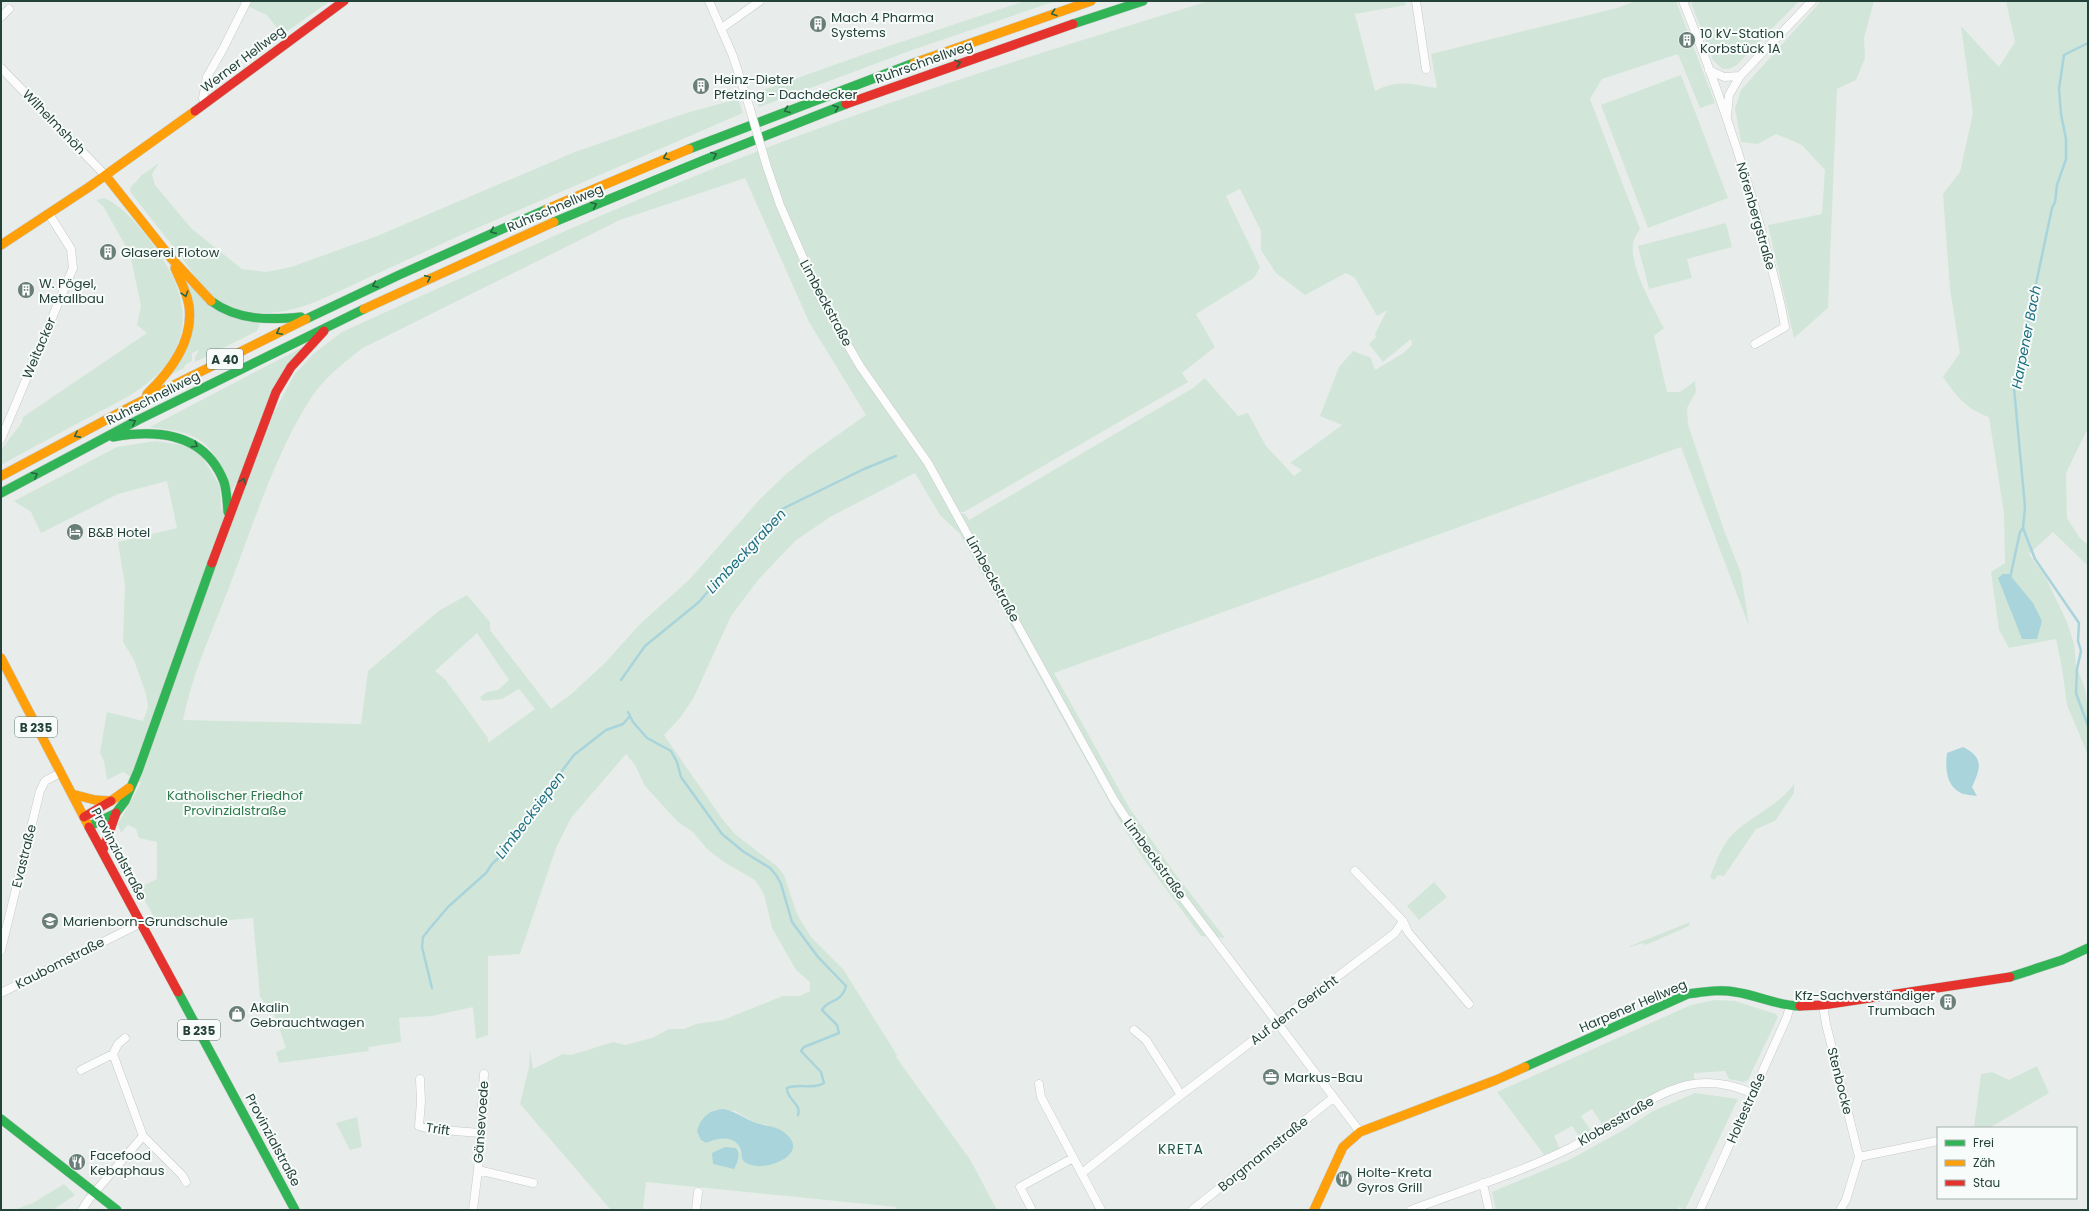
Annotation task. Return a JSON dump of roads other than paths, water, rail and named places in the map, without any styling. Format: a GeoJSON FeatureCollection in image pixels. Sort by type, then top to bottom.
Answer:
{"type":"FeatureCollection","features":[{"type":"Feature","properties":{"kind":"main road","name":"Werner Hellweg"},"geometry":{"type":"LineString","coordinates":[[1,245],[106,176],[344,1]]}},
{"type":"Feature","properties":{"kind":"main road","name":"Ruhrschnellweg"},"geometry":{"type":"LineString","coordinates":[[1,476],[124,410],[326,308],[506,226],[702,143],[910,64],[1091,1]]}},
{"type":"Feature","properties":{"kind":"main road","name":"Ruhrschnellweg"},"geometry":{"type":"LineString","coordinates":[[1,493],[196,390],[350,314],[558,220],[778,130],[947,67],[1143,1]]}},
{"type":"Feature","properties":{"kind":"main road"},"geometry":{"type":"LineString","coordinates":[[106,176],[171,258],[208,299],[223,309],[242,316],[282,319],[308,315],[326,308]]}},
{"type":"Feature","properties":{"kind":"main road"},"geometry":{"type":"LineString","coordinates":[[124,410],[145,396],[162,378],[177,358],[187,337],[189,326],[189,307],[171,258]]}},
{"type":"Feature","properties":{"kind":"main road"},"geometry":{"type":"LineString","coordinates":[[103,850],[116,813],[125,801],[138,771],[229,517],[276,392],[283,380],[312,342],[331,325],[350,314]]}},
{"type":"Feature","properties":{"kind":"main road"},"geometry":{"type":"LineString","coordinates":[[86,447],[115,437],[143,433],[168,435],[188,440],[204,451],[217,466],[225,483],[229,517]]}},
{"type":"Feature","properties":{"kind":"main road","name":"Provinzialstraße"},"geometry":{"type":"LineString","coordinates":[[1,658],[60,773],[103,850],[295,1210]]}},
{"type":"Feature","properties":{"kind":"main road"},"geometry":{"type":"LineString","coordinates":[[84,817],[130,788]]}},
{"type":"Feature","properties":{"kind":"main road"},"geometry":{"type":"LineString","coordinates":[[72,794],[95,800],[111,801]]}},
{"type":"Feature","properties":{"kind":"main road"},"geometry":{"type":"LineString","coordinates":[[90,826],[116,813]]}},
{"type":"Feature","properties":{"kind":"main road","name":"Harpener Hellweg"},"geometry":{"type":"LineString","coordinates":[[1314,1210],[1343,1147],[1360,1132],[1496,1080],[1688,994],[1717,990],[1736,992],[1790,1006],[1823,1005],[2004,979],[2062,960],[2088,948]]}},
{"type":"Feature","properties":{"kind":"main road"},"geometry":{"type":"LineString","coordinates":[[1,1119],[30,1140],[117,1210]]}},
{"type":"Feature","properties":{"kind":"street"},"geometry":{"type":"LineString","coordinates":[[205,103],[203,98],[207,77],[224,49],[247,1]]}},
{"type":"Feature","properties":{"kind":"street","name":"Limbeckstraße"},"geometry":{"type":"LineString","coordinates":[[709,1],[722,28],[788,227],[821,300],[860,366],[928,464],[1114,800],[1148,852],[1276,1024],[1360,1132]]}},
{"type":"Feature","properties":{"kind":"street"},"geometry":{"type":"LineString","coordinates":[[722,28],[760,1]]}},
{"type":"Feature","properties":{"kind":"street"},"geometry":{"type":"LineString","coordinates":[[1416,1],[1426,68]]}},
{"type":"Feature","properties":{"kind":"street"},"geometry":{"type":"LineString","coordinates":[[1683,1],[1727,118]]}},
{"type":"Feature","properties":{"kind":"street","name":"Nörenbergstraße"},"geometry":{"type":"LineString","coordinates":[[1755,344],[1784,327],[1781,306],[1752,195],[1727,118],[1729,95],[1740,76],[1812,1]]}},
{"type":"Feature","properties":{"kind":"street"},"geometry":{"type":"LineString","coordinates":[[1,17],[9,9]]}},
{"type":"Feature","properties":{"kind":"street","name":"Wilhelmshöh"},"geometry":{"type":"LineString","coordinates":[[1,68],[106,176]]}},
{"type":"Feature","properties":{"kind":"street"},"geometry":{"type":"LineString","coordinates":[[1709,70],[1724,77],[1740,76]]}},
{"type":"Feature","properties":{"kind":"street","name":"Weitacker"},"geometry":{"type":"LineString","coordinates":[[1,439],[73,268],[71,249],[49,214]]}},
{"type":"Feature","properties":{"kind":"street","name":"Evastraße"},"geometry":{"type":"LineString","coordinates":[[1,950],[40,791],[45,781],[60,773]]}},
{"type":"Feature","properties":{"kind":"street"},"geometry":{"type":"LineString","coordinates":[[1355,871],[1403,922],[1408,932],[1469,1004]]}},
{"type":"Feature","properties":{"kind":"street","name":"Auf dem Gericht"},"geometry":{"type":"LineString","coordinates":[[1082,1173],[1181,1095],[1395,933],[1403,922]]}},
{"type":"Feature","properties":{"kind":"street","name":"Kaubomstraße"},"geometry":{"type":"LineString","coordinates":[[1,993],[141,923]]}},
{"type":"Feature","properties":{"kind":"street","name":"Stenbocke"},"geometry":{"type":"LineString","coordinates":[[1823,1005],[1826,1024],[1859,1157]]}},
{"type":"Feature","properties":{"kind":"street","name":"Holtestraße"},"geometry":{"type":"LineString","coordinates":[[1700,1210],[1787,1017],[1790,1006]]}},
{"type":"Feature","properties":{"kind":"street"},"geometry":{"type":"LineString","coordinates":[[1134,1030],[1146,1040],[1181,1095]]}},
{"type":"Feature","properties":{"kind":"street"},"geometry":{"type":"LineString","coordinates":[[80,1070],[113,1054],[118,1044],[125,1038]]}},
{"type":"Feature","properties":{"kind":"street"},"geometry":{"type":"LineString","coordinates":[[113,1054],[143,1136],[182,1175],[186,1182]]}},
{"type":"Feature","properties":{"kind":"street","name":"Gänsevoede"},"geometry":{"type":"LineString","coordinates":[[473,1210],[478,1170],[484,1074]]}},
{"type":"Feature","properties":{"kind":"street","name":"Trift"},"geometry":{"type":"LineString","coordinates":[[420,1079],[421,1102],[419,1126],[430,1129],[480,1134]]}},
{"type":"Feature","properties":{"kind":"street","name":"Klobesstraße"},"geometry":{"type":"LineString","coordinates":[[1411,1210],[1483,1183],[1571,1147],[1674,1089],[1694,1084],[1720,1082],[1752,1093]]}},
{"type":"Feature","properties":{"kind":"street"},"geometry":{"type":"LineString","coordinates":[[1039,1084],[1041,1097],[1101,1210]]}},
{"type":"Feature","properties":{"kind":"street","name":"Borgmannstraße"},"geometry":{"type":"LineString","coordinates":[[1192,1210],[1333,1098]]}},
{"type":"Feature","properties":{"kind":"street"},"geometry":{"type":"LineString","coordinates":[[82,1210],[95,1192],[143,1136]]}},
{"type":"Feature","properties":{"kind":"street"},"geometry":{"type":"LineString","coordinates":[[1840,1210],[1846,1200],[1859,1157],[1937,1141]]}},
{"type":"Feature","properties":{"kind":"street"},"geometry":{"type":"LineString","coordinates":[[1032,1210],[1020,1187],[1073,1158]]}},
{"type":"Feature","properties":{"kind":"street","name":"Gänsevoede"},"geometry":{"type":"LineString","coordinates":[[478,1170],[533,1182]]}},
{"type":"Feature","properties":{"kind":"street"},"geometry":{"type":"LineString","coordinates":[[1483,1183],[1489,1210]]}},
{"type":"Feature","properties":{"kind":"street"},"geometry":{"type":"LineString","coordinates":[[696,1210],[698,1192]]}},
{"type":"Feature","properties":{"kind":"water"},"geometry":{"type":"Polygon","coordinates":[[[2003,574],[2009,574],[2033,603],[2042,621],[2037,639],[2022,639],[1998,578],[2003,574]]]}},
{"type":"Feature","properties":{"kind":"water"},"geometry":{"type":"Polygon","coordinates":[[[1963,747],[1975,755],[1978,760],[1979,764],[1977,775],[1972,787],[1977,796],[1963,794],[1956,790],[1949,781],[1946,764],[1947,753],[1963,747]]]}},
{"type":"Feature","properties":{"kind":"water"},"geometry":{"type":"Polygon","coordinates":[[[723,1109],[756,1123],[782,1131],[791,1140],[793,1146],[791,1152],[786,1157],[772,1164],[756,1166],[744,1161],[739,1146],[731,1140],[717,1139],[706,1143],[701,1140],[697,1131],[703,1118],[714,1111],[723,1109]]]}},
{"type":"Feature","properties":{"kind":"water"},"geometry":{"type":"Polygon","coordinates":[[[725,1147],[736,1148],[738,1150],[737,1164],[734,1169],[713,1164],[712,1153],[725,1147]]]}},
{"type":"Feature","properties":{"kind":"waterway","name":"Harpener Bach"},"geometry":{"type":"LineString","coordinates":[[2088,43],[2064,55],[2059,89],[2061,114],[2066,139],[2066,159],[2057,185],[2055,202],[2052,208],[2014,388],[2025,507],[2023,528],[2035,559],[2079,623],[2078,641],[2081,651],[2077,669],[2076,693],[2088,726]]}},
{"type":"Feature","properties":{"kind":"waterway","name":"Limbeckgraben"},"geometry":{"type":"LineString","coordinates":[[621,680],[645,646],[699,602],[760,530],[780,510],[864,469],[896,456]]}},
{"type":"Feature","properties":{"kind":"waterway"},"geometry":{"type":"LineString","coordinates":[[2010,578],[2020,532],[2023,528]]}},
{"type":"Feature","properties":{"kind":"waterway","name":"Limbeckgraben"},"geometry":{"type":"LineString","coordinates":[[628,712],[633,722],[647,738],[671,751],[677,762],[681,777],[722,834],[744,852],[770,868],[776,875],[781,884],[792,922],[818,957],[846,986],[841,996],[828,1004],[822,1010],[837,1025],[839,1033],[804,1047],[801,1051],[821,1072],[824,1083],[816,1086],[796,1086],[787,1088],[787,1092],[798,1108],[798,1115]]}},
{"type":"Feature","properties":{"kind":"waterway","name":"Limbecksiepen"},"geometry":{"type":"LineString","coordinates":[[432,988],[422,947],[423,937],[448,907],[486,873],[492,864],[506,851],[521,825],[574,755],[606,730],[623,724],[630,716]]}},
{"type":"Feature","properties":{"kind":"place","name":"Mach 4 Pharma Systems"},"geometry":{"type":"Point","coordinates":[818,24]}},
{"type":"Feature","properties":{"kind":"place","name":"10 kV-Station Korbstück 1A"},"geometry":{"type":"Point","coordinates":[1687,40]}},
{"type":"Feature","properties":{"kind":"place","name":"Heinz-Dieter Pfetzing - Dachdecker"},"geometry":{"type":"Point","coordinates":[701,86]}},
{"type":"Feature","properties":{"kind":"place","name":"Glaserei Flotow"},"geometry":{"type":"Point","coordinates":[108,252]}},
{"type":"Feature","properties":{"kind":"place","name":"W. Pögel, Metallbau"},"geometry":{"type":"Point","coordinates":[26,290]}},
{"type":"Feature","properties":{"kind":"place","name":"B&B Hotel"},"geometry":{"type":"Point","coordinates":[75,532]}},
{"type":"Feature","properties":{"kind":"place","name":"Marienborn-Grundschule"},"geometry":{"type":"Point","coordinates":[50,921]}},
{"type":"Feature","properties":{"kind":"place","name":"Kfz-Sachverständiger Trumbach"},"geometry":{"type":"Point","coordinates":[1948,1002]}},
{"type":"Feature","properties":{"kind":"place","name":"Akalin Gebrauchtwagen"},"geometry":{"type":"Point","coordinates":[237,1014]}},
{"type":"Feature","properties":{"kind":"place","name":"Markus-Bau"},"geometry":{"type":"Point","coordinates":[1271,1077]}},
{"type":"Feature","properties":{"kind":"place","name":"Facefood Kebaphaus"},"geometry":{"type":"Point","coordinates":[77,1162]}},
{"type":"Feature","properties":{"kind":"place","name":"Holte-Kreta Gyros Grill"},"geometry":{"type":"Point","coordinates":[1344,1179]}},
{"type":"Feature","properties":{"kind":"district","name":"KRETA"},"geometry":{"type":"Point","coordinates":[1181,1149]}},
{"type":"Feature","properties":{"kind":"park label","name":"Katholischer Friedhof Provinzialstraße"},"geometry":{"type":"Point","coordinates":[235,802]}}]}
